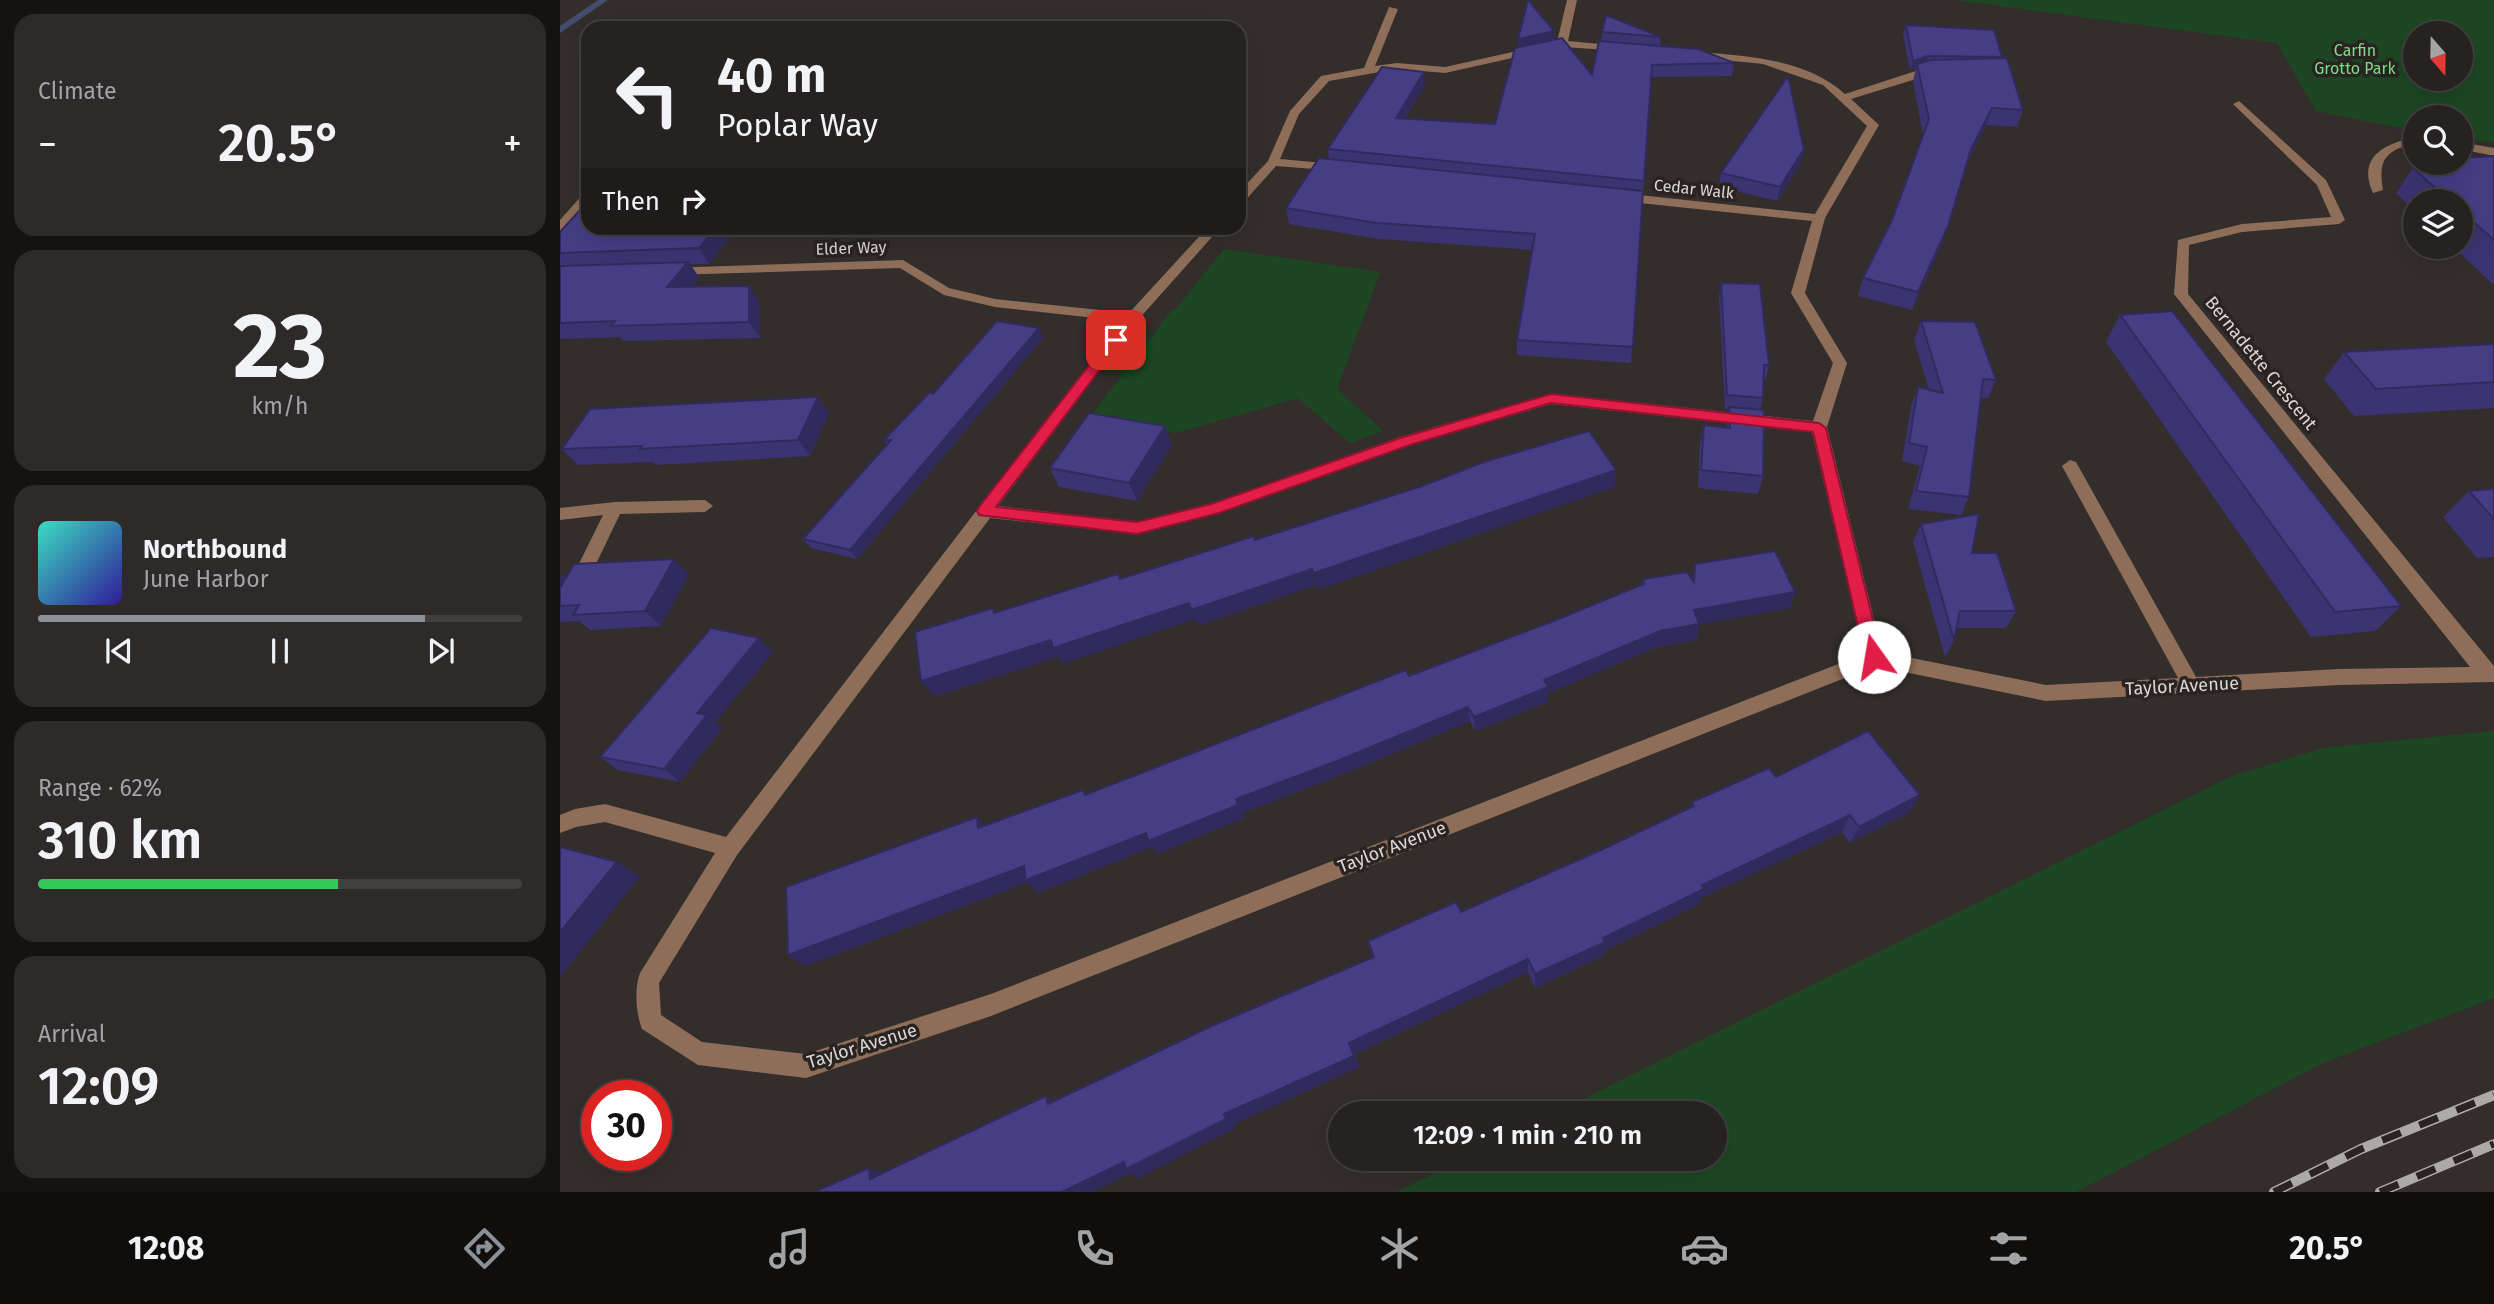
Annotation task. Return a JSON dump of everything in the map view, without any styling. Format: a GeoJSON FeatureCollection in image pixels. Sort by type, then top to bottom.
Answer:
{"type":"FeatureCollection","features":[{"type":"Feature","properties":{"kind":"street"},"geometry":{"type":"LineString","coordinates":[[1562,44],[1572,0]]}},
{"type":"Feature","properties":{"kind":"street"},"geometry":{"type":"LineString","coordinates":[[1368,71],[1393,9]]}},
{"type":"Feature","properties":{"kind":"street"},"geometry":{"type":"LineString","coordinates":[[1246,192],[1273,162],[1294,113],[1325,78],[1397,66],[1445,70],[1562,44],[1629,50]]}},
{"type":"Feature","properties":{"kind":"street"},"geometry":{"type":"LineString","coordinates":[[1683,54],[1764,61],[1827,83],[1873,125],[1819,218],[1798,293],[1840,363],[1819,428],[1874,657]]}},
{"type":"Feature","properties":{"kind":"street"},"geometry":{"type":"LineString","coordinates":[[1843,98],[1925,71],[1949,71]]}},
{"type":"Feature","properties":{"kind":"street","name":"Bernadette Crescent"},"geometry":{"type":"LineString","coordinates":[[2239,104],[2322,183],[2339,220],[2242,228],[2183,243],[2181,294],[2491,674]]}},
{"type":"Feature","properties":{"kind":"street"},"geometry":{"type":"LineString","coordinates":[[2377,190],[2372,168],[2379,155],[2403,142]]}},
{"type":"Feature","properties":{"kind":"street"},"geometry":{"type":"LineString","coordinates":[[2473,148],[2494,152]]}},
{"type":"Feature","properties":{"kind":"street"},"geometry":{"type":"LineString","coordinates":[[1273,162],[1353,170]]}},
{"type":"Feature","properties":{"kind":"street","name":"Cedar Walk"},"geometry":{"type":"LineString","coordinates":[[1611,196],[1819,218]]}},
{"type":"Feature","properties":{"kind":"street"},"geometry":{"type":"LineString","coordinates":[[560,228],[581,204]]}},
{"type":"Feature","properties":{"kind":"street","name":"Taylor Avenue"},"geometry":{"type":"LineString","coordinates":[[1208,235],[1132,318],[730,848],[648,981],[650,1021],[698,1054],[806,1066],[990,1005],[1874,657],[2046,693],[2339,677],[2491,674]]}},
{"type":"Feature","properties":{"kind":"street","name":"Elder Way"},"geometry":{"type":"LineString","coordinates":[[656,272],[903,264],[944,291],[995,303],[1132,318]]}},
{"type":"Feature","properties":{"kind":"street"},"geometry":{"type":"LineString","coordinates":[[984,511],[1137,528],[1214,509],[1405,441],[1551,399],[1819,428]]}},
{"type":"Feature","properties":{"kind":"street"},"geometry":{"type":"LineString","coordinates":[[2070,466],[2190,685]]}},
{"type":"Feature","properties":{"kind":"street"},"geometry":{"type":"LineString","coordinates":[[560,513],[615,508],[705,506]]}},
{"type":"Feature","properties":{"kind":"street"},"geometry":{"type":"LineString","coordinates":[[568,604],[615,508]]}},
{"type":"Feature","properties":{"kind":"street"},"geometry":{"type":"LineString","coordinates":[[560,824],[575,818],[605,813],[730,848]]}},
{"type":"Feature","properties":{"kind":"green space","name":"Carfin Grotto Park"},"geometry":{"type":"Polygon","coordinates":[[[1955,0],[2494,0],[2494,142],[2473,141],[2473,105],[2403,105],[2403,129],[2316,111],[2277,43],[1955,0]]]}},
{"type":"Feature","properties":{"kind":"green space"},"geometry":{"type":"Polygon","coordinates":[[[1224,249],[1380,272],[1337,389],[1383,431],[1350,443],[1298,398],[1175,433],[1087,421],[1172,310],[1177,308],[1224,249]]]}},
{"type":"Feature","properties":{"kind":"green space"},"geometry":{"type":"Polygon","coordinates":[[[2494,731],[2494,998],[2325,1062],[2076,1192],[1396,1192],[1439,1171],[1727,1171],[1727,1101],[1579,1101],[2230,777],[2323,748],[2494,731]]]}},
{"type":"Feature","properties":{"kind":"building"},"geometry":{"type":"Polygon","coordinates":[[[1528,0],[1554,31],[1518,39],[1528,0]]]}},
{"type":"Feature","properties":{"kind":"building"},"geometry":{"type":"Polygon","coordinates":[[[1606,15],[1661,37],[1602,32],[1606,15]]]}},
{"type":"Feature","properties":{"kind":"building"},"geometry":{"type":"Polygon","coordinates":[[[1906,25],[1994,30],[2002,57],[1928,56],[1913,61],[1906,25]]]}},
{"type":"Feature","properties":{"kind":"building"},"geometry":{"type":"Polygon","coordinates":[[[1562,38],[1592,75],[1599,41],[1698,49],[1734,63],[1652,65],[1644,181],[1328,149],[1382,67],[1424,72],[1396,118],[1495,124],[1515,48],[1562,38]]]}},
{"type":"Feature","properties":{"kind":"building"},"geometry":{"type":"Polygon","coordinates":[[[2007,58],[2023,110],[1992,108],[1971,149],[1948,226],[1918,292],[1863,278],[1892,220],[1929,119],[1917,64],[1931,60],[2007,58]]]}},
{"type":"Feature","properties":{"kind":"building"},"geometry":{"type":"Polygon","coordinates":[[[1788,76],[1804,149],[1780,187],[1721,173],[1788,76]]]}},
{"type":"Feature","properties":{"kind":"building"},"geometry":{"type":"Polygon","coordinates":[[[2494,156],[2494,240],[2473,221],[2473,189],[2437,189],[2421,175],[2473,175],[2473,157],[2494,156]]]}},
{"type":"Feature","properties":{"kind":"building"},"geometry":{"type":"Polygon","coordinates":[[[1319,158],[1643,191],[1633,347],[1517,340],[1535,234],[1377,223],[1286,208],[1319,158]]]}},
{"type":"Feature","properties":{"kind":"building"},"geometry":{"type":"Polygon","coordinates":[[[581,209],[581,235],[709,235],[699,248],[560,253],[560,232],[581,209]]]}},
{"type":"Feature","properties":{"kind":"building"},"geometry":{"type":"Polygon","coordinates":[[[688,262],[667,287],[749,286],[749,322],[611,326],[615,321],[560,323],[560,266],[688,262]]]}},
{"type":"Feature","properties":{"kind":"building"},"geometry":{"type":"Polygon","coordinates":[[[1721,283],[1760,284],[1769,365],[1764,365],[1763,398],[1727,395],[1721,283]]]}},
{"type":"Feature","properties":{"kind":"building"},"geometry":{"type":"Polygon","coordinates":[[[2172,311],[2401,606],[2335,612],[2120,315],[2172,311]]]}},
{"type":"Feature","properties":{"kind":"building"},"geometry":{"type":"Polygon","coordinates":[[[997,321],[1039,328],[850,550],[803,539],[891,440],[884,440],[929,393],[933,394],[997,321]]]}},
{"type":"Feature","properties":{"kind":"building"},"geometry":{"type":"Polygon","coordinates":[[[1921,321],[1975,322],[1996,380],[1983,379],[1969,497],[1916,491],[1927,447],[1909,443],[1918,387],[1943,393],[1921,321]]]}},
{"type":"Feature","properties":{"kind":"building"},"geometry":{"type":"Polygon","coordinates":[[[2494,344],[2494,382],[2376,389],[2344,352],[2494,344]]]}},
{"type":"Feature","properties":{"kind":"building"},"geometry":{"type":"Polygon","coordinates":[[[818,397],[798,440],[640,449],[642,446],[562,449],[590,409],[818,397]]]}},
{"type":"Feature","properties":{"kind":"building"},"geometry":{"type":"Polygon","coordinates":[[[1729,407],[1764,410],[1763,476],[1701,470],[1704,425],[1730,428],[1729,407]]]}},
{"type":"Feature","properties":{"kind":"building"},"geometry":{"type":"Polygon","coordinates":[[[1089,413],[1165,426],[1129,483],[1050,468],[1089,413]]]}},
{"type":"Feature","properties":{"kind":"building"},"geometry":{"type":"Polygon","coordinates":[[[1589,431],[1616,470],[1314,573],[1312,569],[1191,610],[1189,603],[1053,648],[1051,640],[921,681],[915,632],[993,608],[994,613],[1118,574],[1120,579],[1254,536],[1255,540],[1422,486],[1484,462],[1589,431]]]}},
{"type":"Feature","properties":{"kind":"building"},"geometry":{"type":"Polygon","coordinates":[[[2494,489],[2494,519],[2469,491],[2494,489]]]}},
{"type":"Feature","properties":{"kind":"building"},"geometry":{"type":"Polygon","coordinates":[[[1979,514],[1972,553],[1997,553],[2016,611],[1960,611],[1954,640],[1921,524],[1979,514]]]}},
{"type":"Feature","properties":{"kind":"building"},"geometry":{"type":"Polygon","coordinates":[[[1775,551],[1795,592],[1694,610],[1699,624],[1660,631],[1544,680],[1548,687],[1474,717],[1468,707],[1236,799],[1238,805],[1148,841],[1146,833],[1026,880],[1024,866],[788,955],[786,887],[977,817],[978,828],[1083,790],[1085,795],[1406,670],[1409,676],[1551,622],[1644,584],[1643,579],[1687,572],[1694,582],[1695,564],[1775,551]]]}},
{"type":"Feature","properties":{"kind":"building"},"geometry":{"type":"Polygon","coordinates":[[[674,559],[645,611],[573,615],[579,605],[560,606],[560,588],[574,564],[674,559]]]}},
{"type":"Feature","properties":{"kind":"building"},"geometry":{"type":"Polygon","coordinates":[[[711,628],[759,638],[697,713],[707,715],[664,769],[600,757],[711,628]]]}},
{"type":"Feature","properties":{"kind":"building"},"geometry":{"type":"Polygon","coordinates":[[[1868,731],[1920,795],[1859,827],[1850,815],[1702,885],[1704,889],[1603,938],[1605,942],[1535,974],[1528,959],[1349,1043],[1354,1056],[1224,1114],[1226,1119],[1126,1169],[1124,1162],[1062,1192],[814,1192],[869,1168],[870,1179],[1046,1096],[1048,1104],[1214,1025],[1374,957],[1368,941],[1456,902],[1461,912],[1694,806],[1692,802],[1769,768],[1776,777],[1868,731]]]}},
{"type":"Feature","properties":{"kind":"building"},"geometry":{"type":"Polygon","coordinates":[[[560,847],[617,862],[560,932],[560,847]]]}},
{"type":"Feature","properties":{"kind":"waterway"},"geometry":{"type":"LineString","coordinates":[[560,30],[604,0]]}},
{"type":"Feature","properties":{"kind":"railway"},"geometry":{"type":"LineString","coordinates":[[2274,1192],[2361,1149],[2494,1095]]}},
{"type":"Feature","properties":{"kind":"railway"},"geometry":{"type":"LineString","coordinates":[[2380,1192],[2494,1144]]}},
{"type":"Feature","properties":{"kind":"route"},"geometry":{"type":"LineString","coordinates":[[1116,340],[984,511],[1137,528],[1214,509],[1405,441],[1551,399],[1819,428],[1874,657]]}}]}
